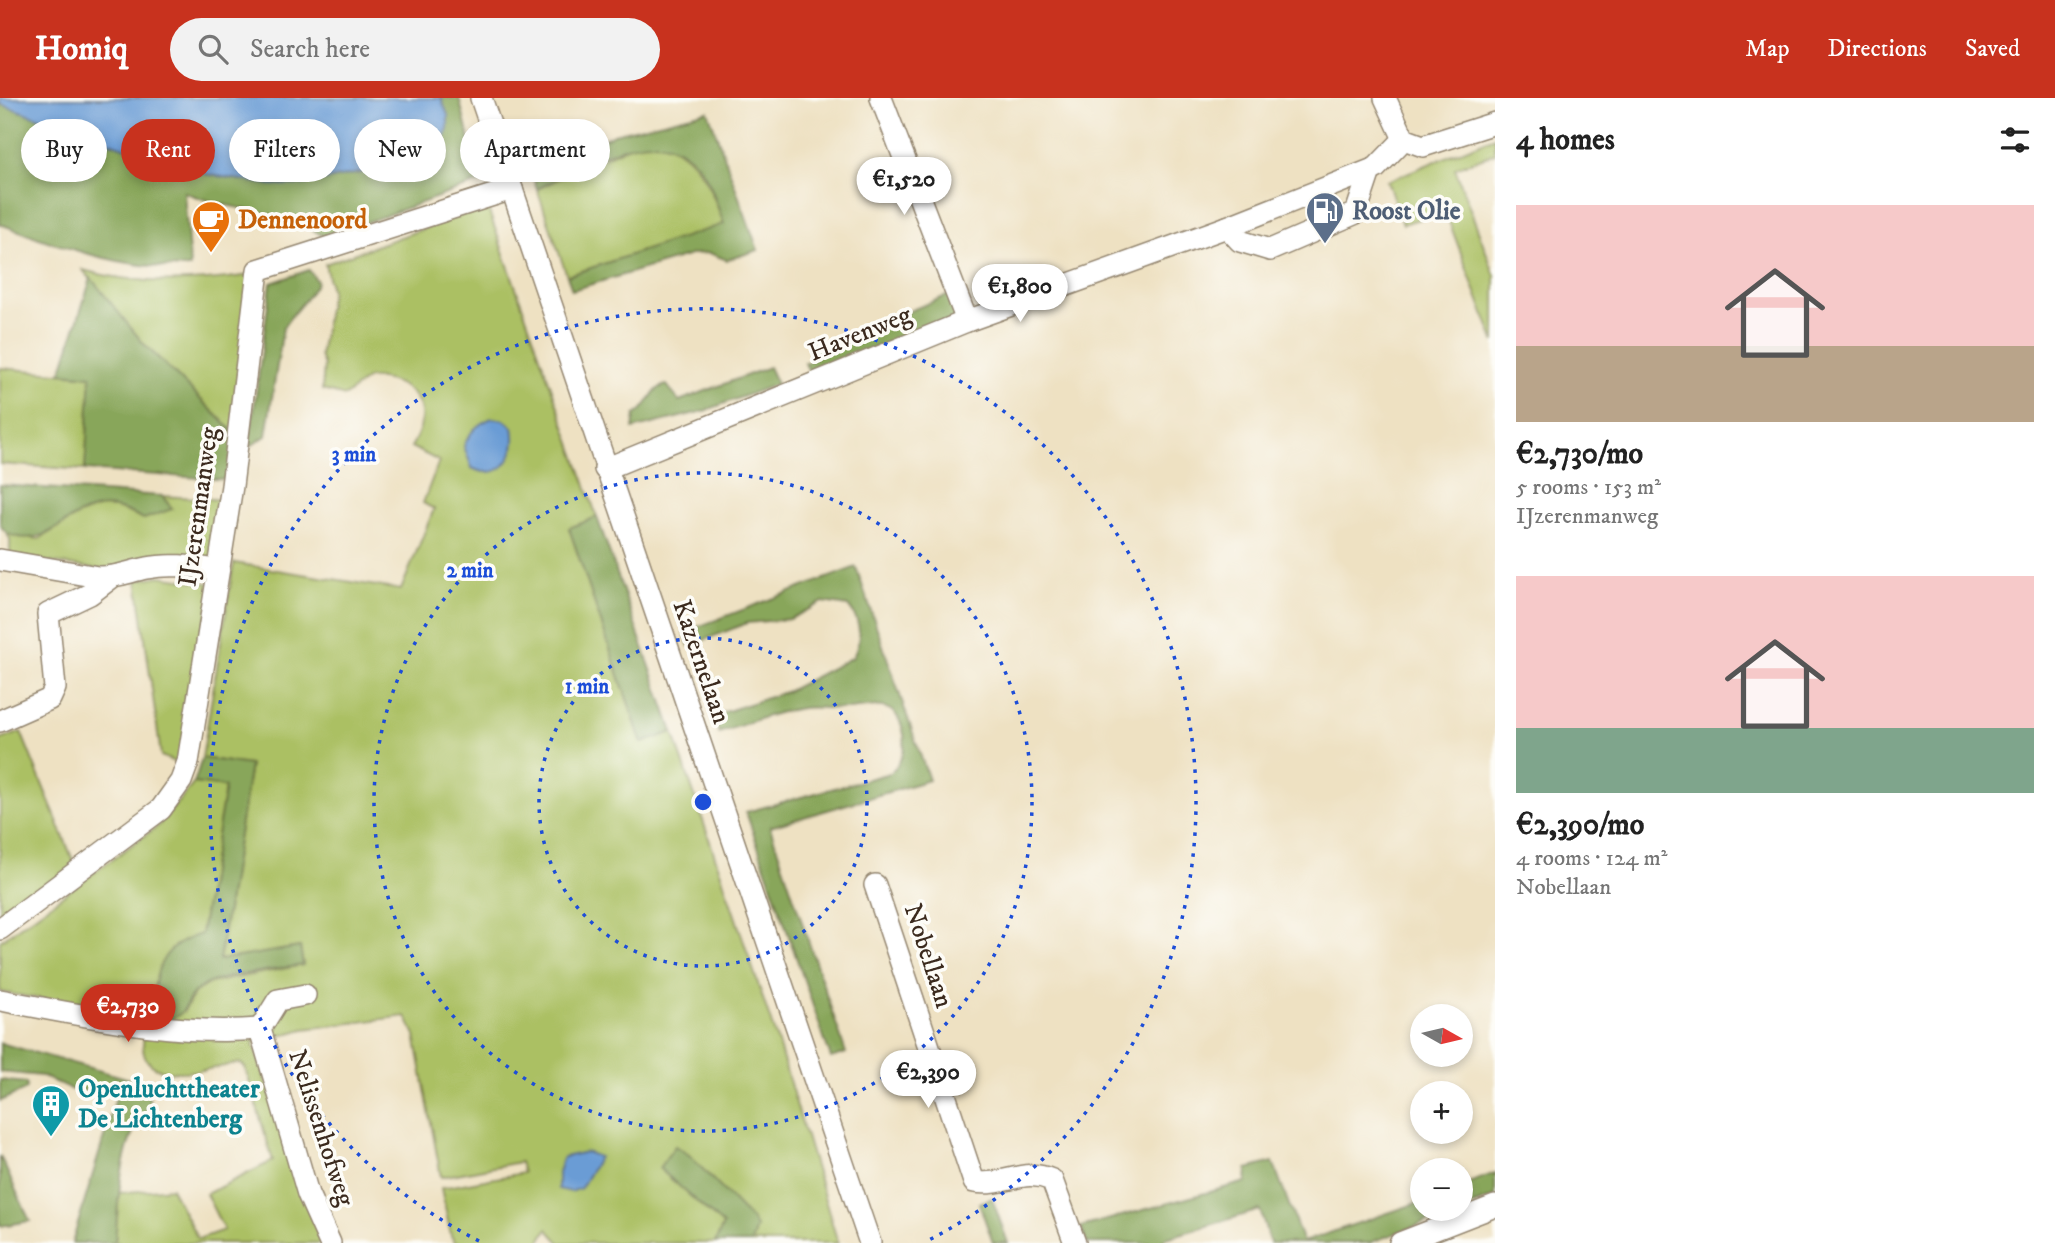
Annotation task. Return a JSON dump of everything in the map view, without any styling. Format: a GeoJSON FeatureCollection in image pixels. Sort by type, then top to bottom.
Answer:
{"type":"FeatureCollection","features":[{"type":"Feature","properties":{"kind":"street","name":"Kazernelaan"},"geometry":{"type":"LineString","coordinates":[[481,98],[870,1243]]}},
{"type":"Feature","properties":{"kind":"street"},"geometry":{"type":"LineString","coordinates":[[881,98],[967,321]]}},
{"type":"Feature","properties":{"kind":"street"},"geometry":{"type":"LineString","coordinates":[[1385,98],[1404,139],[1423,146],[1495,123]]}},
{"type":"Feature","properties":{"kind":"street","name":"Havenweg"},"geometry":{"type":"LineString","coordinates":[[605,469],[967,321],[1227,227],[1370,171],[1377,168],[1404,139]]}},
{"type":"Feature","properties":{"kind":"street"},"geometry":{"type":"LineString","coordinates":[[1227,227],[1240,241],[1270,250],[1356,213],[1370,171]]}},
{"type":"Feature","properties":{"kind":"street","name":"IJzerenmanweg"},"geometry":{"type":"LineString","coordinates":[[0,929],[161,809],[181,781],[188,762],[218,570],[258,270],[512,189]]}},
{"type":"Feature","properties":{"kind":"street"},"geometry":{"type":"LineString","coordinates":[[0,560],[111,578]]}},
{"type":"Feature","properties":{"kind":"street"},"geometry":{"type":"LineString","coordinates":[[0,721],[50,699],[54,688],[48,614],[90,594],[111,578],[147,568],[172,565],[218,570]]}},
{"type":"Feature","properties":{"kind":"street","name":"Nobellaan"},"geometry":{"type":"LineString","coordinates":[[875,884],[974,1182],[994,1185],[1028,1174],[1037,1174],[1052,1180],[1075,1243]]}},
{"type":"Feature","properties":{"kind":"street"},"geometry":{"type":"LineString","coordinates":[[0,1000],[149,1026],[216,1033],[260,1029],[278,1000],[305,995]]}},
{"type":"Feature","properties":{"kind":"street","name":"Nelissenhofweg"},"geometry":{"type":"LineString","coordinates":[[260,1029],[308,1194],[330,1243]]}},
{"type":"Feature","properties":{"kind":"street"},"geometry":{"type":"LineString","coordinates":[[1400,1243],[1495,1206]]}},
{"type":"Feature","properties":{"kind":"green space"},"geometry":{"type":"Polygon","coordinates":[[[441,98],[459,98],[464,119],[460,119],[460,182],[480,182],[325,237],[290,220],[220,204],[184,192],[190,267],[117,261],[0,224],[0,104],[43,119],[21,119],[21,182],[107,182],[107,141],[121,146],[121,182],[215,182],[215,176],[229,178],[229,182],[302,185],[340,182],[340,177],[354,174],[354,182],[446,182],[446,119],[442,119],[441,98]]]}},
{"type":"Feature","properties":{"kind":"green space"},"geometry":{"type":"Polygon","coordinates":[[[708,111],[758,250],[727,260],[709,253],[694,254],[572,290],[567,276],[724,224],[709,183],[693,159],[673,147],[652,143],[629,146],[610,153],[610,136],[708,111]]]}},
{"type":"Feature","properties":{"kind":"green space"},"geometry":{"type":"Polygon","coordinates":[[[1495,137],[1495,153],[1455,168],[1495,276],[1495,343],[1445,211],[1403,224],[1387,181],[1495,137]]]}},
{"type":"Feature","properties":{"kind":"green space"},"geometry":{"type":"Polygon","coordinates":[[[646,141],[663,143],[688,158],[706,181],[724,224],[567,276],[537,189],[552,182],[610,182],[610,155],[646,141]]]}},
{"type":"Feature","properties":{"kind":"green space"},"geometry":{"type":"Polygon","coordinates":[[[534,182],[551,182],[537,189],[534,182]]]}},
{"type":"Feature","properties":{"kind":"green space"},"geometry":{"type":"Polygon","coordinates":[[[487,206],[597,517],[569,528],[642,743],[673,732],[777,1040],[838,1243],[751,1243],[756,1227],[751,1219],[689,1155],[675,1146],[659,1168],[723,1225],[715,1243],[560,1243],[547,1229],[539,1243],[456,1243],[451,1236],[441,1188],[523,1173],[520,1162],[441,1177],[415,1035],[406,1016],[304,1029],[253,1043],[287,1143],[329,1243],[115,1243],[119,1193],[171,1188],[198,1239],[224,1230],[206,1194],[273,1161],[245,1067],[240,1063],[199,1071],[167,1071],[154,1067],[146,1059],[143,1042],[149,1017],[0,992],[0,941],[158,826],[194,783],[225,787],[201,934],[174,946],[184,1011],[195,992],[210,983],[303,965],[300,947],[219,961],[250,765],[202,758],[234,563],[401,590],[434,509],[423,503],[439,461],[411,447],[421,419],[420,408],[407,389],[383,379],[368,378],[345,396],[322,390],[324,365],[320,356],[331,291],[325,264],[487,206]],[[492,418],[464,446],[472,468],[513,427],[504,420],[492,418]]]}},
{"type":"Feature","properties":{"kind":"green space"},"geometry":{"type":"Polygon","coordinates":[[[83,270],[146,281],[209,280],[251,275],[237,435],[143,343],[83,270]]]}},
{"type":"Feature","properties":{"kind":"green space"},"geometry":{"type":"Polygon","coordinates":[[[309,270],[317,281],[283,328],[266,436],[249,447],[271,283],[309,270]]]}},
{"type":"Feature","properties":{"kind":"green space"},"geometry":{"type":"Polygon","coordinates":[[[91,278],[143,343],[237,435],[230,480],[85,470],[91,376],[61,373],[91,278]]]}},
{"type":"Feature","properties":{"kind":"green space"},"geometry":{"type":"Polygon","coordinates":[[[951,294],[960,317],[809,372],[805,363],[816,358],[813,350],[951,294]]]}},
{"type":"Feature","properties":{"kind":"green space"},"geometry":{"type":"Polygon","coordinates":[[[769,367],[777,384],[704,411],[633,429],[635,415],[661,387],[667,385],[679,401],[769,367]]]}},
{"type":"Feature","properties":{"kind":"green space"},"geometry":{"type":"Polygon","coordinates":[[[0,368],[91,376],[85,470],[0,464],[0,368]]]}},
{"type":"Feature","properties":{"kind":"green space"},"geometry":{"type":"Polygon","coordinates":[[[0,485],[162,496],[172,509],[144,519],[116,508],[98,508],[76,516],[48,533],[26,538],[11,535],[2,527],[0,485]]]}},
{"type":"Feature","properties":{"kind":"green space"},"geometry":{"type":"Polygon","coordinates":[[[162,496],[227,500],[217,564],[139,557],[121,567],[101,570],[10,556],[10,539],[7,534],[39,539],[79,515],[100,507],[117,508],[144,519],[172,508],[162,496]]]}},
{"type":"Feature","properties":{"kind":"green space"},"geometry":{"type":"Polygon","coordinates":[[[597,517],[673,732],[642,743],[569,528],[597,517]]]}},
{"type":"Feature","properties":{"kind":"green space"},"geometry":{"type":"Polygon","coordinates":[[[856,567],[929,780],[770,827],[846,1053],[831,1058],[746,812],[890,773],[900,761],[903,751],[904,735],[901,723],[896,714],[882,707],[807,707],[771,715],[719,733],[713,716],[788,691],[853,657],[859,631],[856,618],[848,606],[823,602],[790,619],[747,623],[689,646],[684,632],[856,567]]]}},
{"type":"Feature","properties":{"kind":"green space"},"geometry":{"type":"Polygon","coordinates":[[[160,576],[213,584],[179,764],[161,756],[137,580],[160,576]]]}},
{"type":"Feature","properties":{"kind":"green space"},"geometry":{"type":"Polygon","coordinates":[[[21,732],[75,865],[0,920],[0,740],[21,732]]]}},
{"type":"Feature","properties":{"kind":"green space"},"geometry":{"type":"Polygon","coordinates":[[[202,758],[250,765],[219,960],[300,947],[303,965],[214,981],[196,991],[180,1014],[164,1018],[149,1017],[160,965],[174,947],[201,934],[225,787],[194,783],[202,758]]]}},
{"type":"Feature","properties":{"kind":"green space"},"geometry":{"type":"Polygon","coordinates":[[[0,1043],[141,1082],[150,1104],[136,1125],[126,1153],[120,1183],[115,1243],[72,1243],[116,1098],[111,1093],[72,1090],[42,1076],[0,1072],[0,1043]]]}},
{"type":"Feature","properties":{"kind":"green space"},"geometry":{"type":"Polygon","coordinates":[[[0,1080],[26,1083],[27,1089],[0,1101],[0,1080]]]}},
{"type":"Feature","properties":{"kind":"green space"},"geometry":{"type":"Polygon","coordinates":[[[675,1146],[689,1155],[751,1219],[756,1227],[751,1243],[715,1243],[723,1225],[659,1168],[675,1146]]]}},
{"type":"Feature","properties":{"kind":"green space"},"geometry":{"type":"Polygon","coordinates":[[[0,1156],[30,1221],[0,1226],[0,1156]]]}},
{"type":"Feature","properties":{"kind":"green space"},"geometry":{"type":"Polygon","coordinates":[[[1273,1162],[1303,1242],[1410,1205],[1410,1221],[1429,1221],[1369,1243],[1270,1243],[1260,1210],[1163,1239],[1164,1243],[1087,1243],[1081,1227],[1246,1182],[1247,1169],[1273,1162]]]}},
{"type":"Feature","properties":{"kind":"green space"},"geometry":{"type":"Polygon","coordinates":[[[1495,1173],[1495,1197],[1473,1205],[1473,1181],[1495,1173]]]}},
{"type":"Feature","properties":{"kind":"green space"},"geometry":{"type":"Polygon","coordinates":[[[992,1198],[1008,1243],[993,1243],[979,1203],[992,1198]]]}},
{"type":"Feature","properties":{"kind":"water"},"geometry":{"type":"Polygon","coordinates":[[[0,98],[441,98],[448,115],[448,129],[446,133],[446,119],[354,119],[354,174],[340,177],[340,119],[229,119],[229,178],[215,176],[215,119],[121,119],[121,146],[107,141],[107,119],[43,119],[0,104],[0,98]]]}},
{"type":"Feature","properties":{"kind":"water"},"geometry":{"type":"Polygon","coordinates":[[[254,182],[316,182],[302,185],[254,182]]]}},
{"type":"Feature","properties":{"kind":"water"},"geometry":{"type":"Polygon","coordinates":[[[492,418],[504,420],[513,427],[513,447],[506,464],[491,472],[482,472],[472,468],[464,446],[475,429],[492,418]]]}},
{"type":"Feature","properties":{"kind":"water"},"geometry":{"type":"Polygon","coordinates":[[[586,1152],[599,1157],[581,1188],[571,1192],[558,1189],[558,1172],[563,1157],[586,1152]]]}},
{"type":"Feature","properties":{"kind":"place","name":"Roost Olie"},"geometry":{"type":"Point","coordinates":[1325,245]}},
{"type":"Feature","properties":{"kind":"place","name":"Dennenoord"},"geometry":{"type":"Point","coordinates":[211,254]}},
{"type":"Feature","properties":{"kind":"place","name":"Openluchttheater De Lichtenberg"},"geometry":{"type":"Point","coordinates":[51,1138]}}]}
